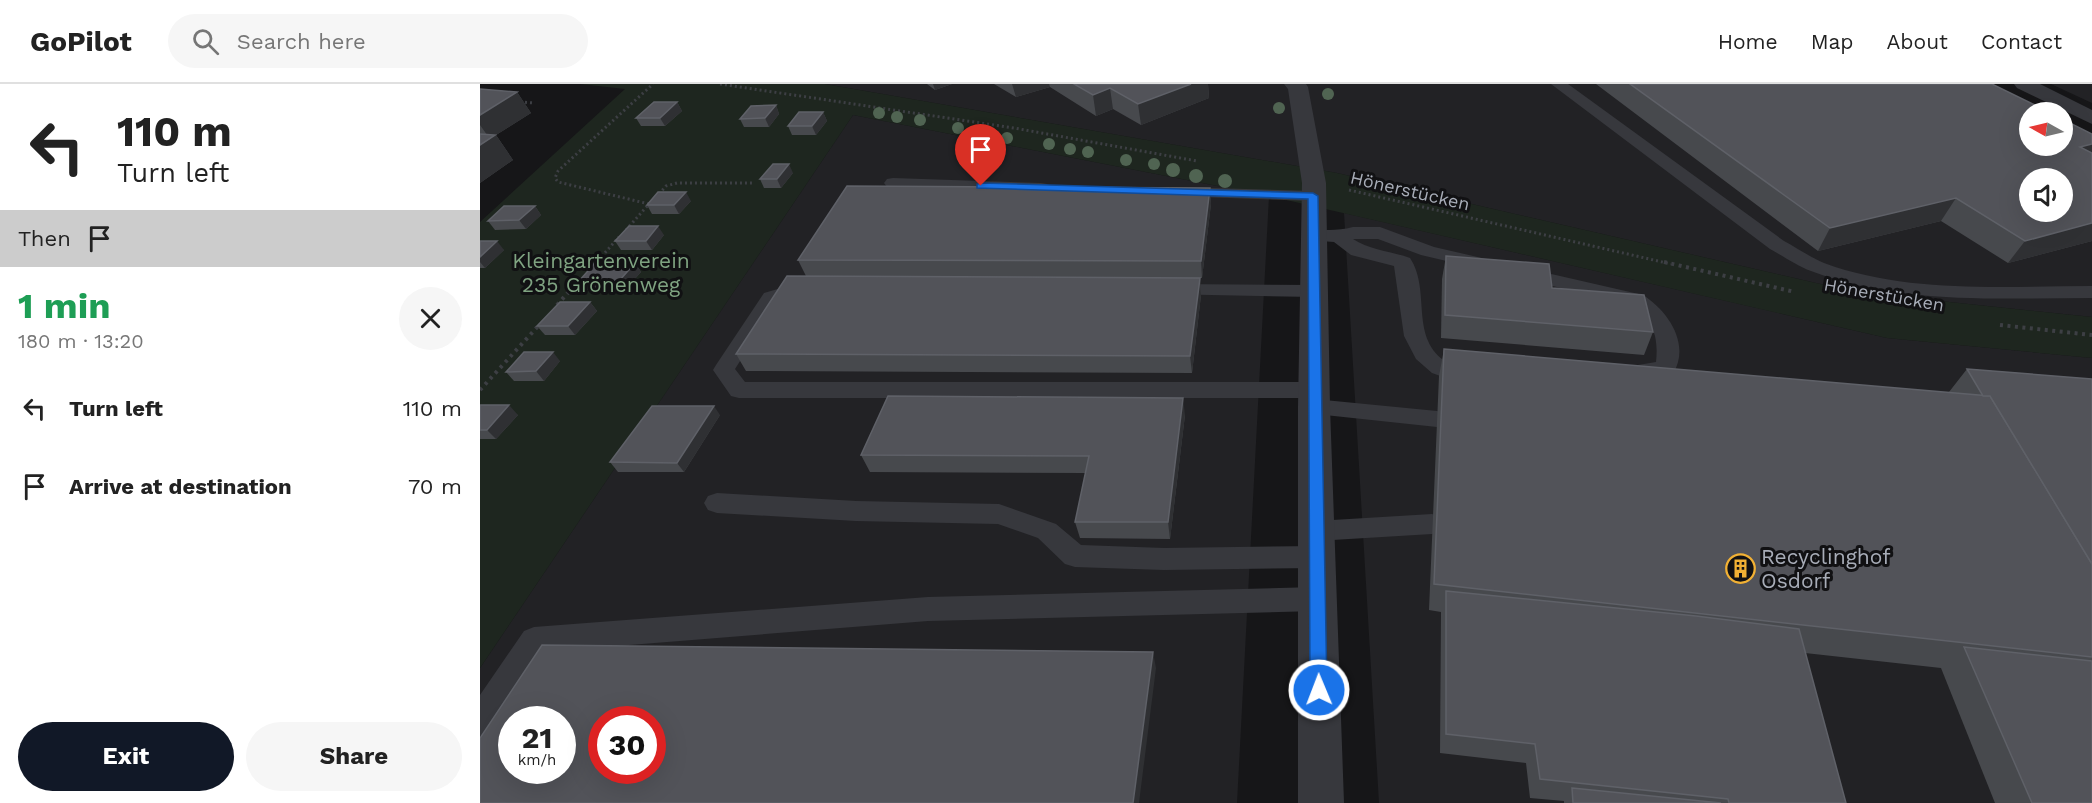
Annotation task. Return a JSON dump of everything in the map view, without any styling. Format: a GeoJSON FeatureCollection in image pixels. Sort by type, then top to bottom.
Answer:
{"type":"FeatureCollection","features":[{"type":"Feature","properties":{"kind":"street"},"geometry":{"type":"LineString","coordinates":[[1294,84],[1298,87],[1313,190],[1326,236],[1314,291],[1321,803]]}},
{"type":"Feature","properties":{"kind":"street"},"geometry":{"type":"LineString","coordinates":[[2024,84],[2092,118]]}},
{"type":"Feature","properties":{"kind":"lane"},"geometry":{"type":"LineString","coordinates":[[1558,84],[1777,245],[1815,266],[1852,278],[1898,287],[1962,292],[2092,292]]}},
{"type":"Feature","properties":{"kind":"lane"},"geometry":{"type":"LineString","coordinates":[[892,183],[1060,188]]}},
{"type":"Feature","properties":{"kind":"lane"},"geometry":{"type":"LineString","coordinates":[[1164,191],[1313,190]]}},
{"type":"Feature","properties":{"kind":"lane"},"geometry":{"type":"LineString","coordinates":[[1326,236],[1380,233],[1428,251],[1636,299],[1657,314],[1663,330],[1668,361],[1665,369],[1642,372],[1618,370]]}},
{"type":"Feature","properties":{"kind":"lane"},"geometry":{"type":"LineString","coordinates":[[1326,236],[1358,251],[1383,255],[1403,262],[1410,278],[1415,336],[1424,355],[1438,368],[1452,371],[1486,364]]}},
{"type":"Feature","properties":{"kind":"lane"},"geometry":{"type":"LineString","coordinates":[[823,287],[799,287],[771,297],[724,370],[739,390],[1314,399],[1437,419]]}},
{"type":"Feature","properties":{"kind":"lane"},"geometry":{"type":"LineString","coordinates":[[1146,290],[1314,291]]}},
{"type":"Feature","properties":{"kind":"lane"},"geometry":{"type":"LineString","coordinates":[[717,504],[856,511],[999,514],[1047,531],[1075,556],[1164,559],[1316,544],[1432,524]]}},
{"type":"Feature","properties":{"kind":"lane"},"geometry":{"type":"LineString","coordinates":[[480,722],[534,640],[928,609],[1317,599]]}},
{"type":"Feature","properties":{"kind":"path"},"geometry":{"type":"LineString","coordinates":[[649,204],[558,182],[555,178],[558,171],[653,84]]}},
{"type":"Feature","properties":{"kind":"path"},"geometry":{"type":"LineString","coordinates":[[720,84],[1014,128],[1198,162]]}},
{"type":"Feature","properties":{"kind":"path"},"geometry":{"type":"LineString","coordinates":[[513,101],[534,103]]}},
{"type":"Feature","properties":{"kind":"path"},"geometry":{"type":"LineString","coordinates":[[593,266],[666,186],[677,183],[754,183]]}},
{"type":"Feature","properties":{"kind":"path","name":"Hönerstücken"},"geometry":{"type":"LineString","coordinates":[[1313,190],[1800,293]]}},
{"type":"Feature","properties":{"kind":"path"},"geometry":{"type":"LineString","coordinates":[[553,310],[585,275]]}},
{"type":"Feature","properties":{"kind":"path"},"geometry":{"type":"LineString","coordinates":[[480,390],[544,319]]}},
{"type":"Feature","properties":{"kind":"path"},"geometry":{"type":"LineString","coordinates":[[1997,325],[2092,335]]}},
{"type":"Feature","properties":{"kind":"shaded area"},"geometry":{"type":"Polygon","coordinates":[[[825,84],[1985,84],[2019,105],[2019,156],[2073,156],[2073,143],[2092,137],[2092,317],[1855,292],[1337,173],[825,84]]]}},
{"type":"Feature","properties":{"kind":"shaded area"},"geometry":{"type":"Polygon","coordinates":[[[2051,84],[2092,84],[2092,103],[2051,84]]]}},
{"type":"Feature","properties":{"kind":"shaded area"},"geometry":{"type":"Polygon","coordinates":[[[853,115],[1269,196],[1237,803],[480,803],[480,668],[853,115]]]}},
{"type":"Feature","properties":{"kind":"shaded area"},"geometry":{"type":"Polygon","coordinates":[[[1344,213],[1887,338],[2092,358],[2092,803],[1379,803],[1344,213]]]}},
{"type":"Feature","properties":{"kind":"green space","name":"Kleingartenverein 235 Grönenweg"},"geometry":{"type":"Polygon","coordinates":[[[580,84],[825,84],[1337,173],[1855,292],[2092,317],[2092,358],[1887,338],[1269,196],[853,115],[480,668],[480,222],[625,89],[580,84]]]}},
{"type":"Feature","properties":{"kind":"building"},"geometry":{"type":"Polygon","coordinates":[[[1074,84],[1191,84],[1138,104],[1110,88],[1093,95],[1074,84]]]}},
{"type":"Feature","properties":{"kind":"building"},"geometry":{"type":"Polygon","coordinates":[[[1630,84],[1992,84],[2029,102],[2019,102],[2019,156],[2073,156],[2073,124],[2092,134],[2092,144],[2080,147],[2092,153],[2092,223],[2025,241],[1956,198],[1830,228],[1630,84]]]}},
{"type":"Feature","properties":{"kind":"building"},"geometry":{"type":"Polygon","coordinates":[[[480,89],[517,92],[480,115],[480,89]]]}},
{"type":"Feature","properties":{"kind":"building"},"geometry":{"type":"Polygon","coordinates":[[[654,102],[677,102],[660,118],[636,118],[654,102]]]}},
{"type":"Feature","properties":{"kind":"building"},"geometry":{"type":"Polygon","coordinates":[[[776,105],[765,118],[740,119],[751,106],[776,105]]]}},
{"type":"Feature","properties":{"kind":"building"},"geometry":{"type":"Polygon","coordinates":[[[799,112],[823,112],[812,126],[788,126],[799,112]]]}},
{"type":"Feature","properties":{"kind":"building"},"geometry":{"type":"Polygon","coordinates":[[[480,134],[495,135],[480,145],[480,134]]]}},
{"type":"Feature","properties":{"kind":"building"},"geometry":{"type":"Polygon","coordinates":[[[773,164],[789,164],[777,179],[760,179],[773,164]]]}},
{"type":"Feature","properties":{"kind":"building"},"geometry":{"type":"Polygon","coordinates":[[[847,186],[1210,188],[1201,261],[798,260],[847,186]]]}},
{"type":"Feature","properties":{"kind":"building"},"geometry":{"type":"Polygon","coordinates":[[[658,192],[686,192],[674,205],[647,205],[658,192]]]}},
{"type":"Feature","properties":{"kind":"building"},"geometry":{"type":"Polygon","coordinates":[[[504,206],[535,206],[519,220],[488,221],[504,206]]]}},
{"type":"Feature","properties":{"kind":"building"},"geometry":{"type":"Polygon","coordinates":[[[629,226],[658,226],[646,241],[615,241],[629,226]]]}},
{"type":"Feature","properties":{"kind":"building"},"geometry":{"type":"Polygon","coordinates":[[[480,241],[497,241],[480,257],[480,241]]]}},
{"type":"Feature","properties":{"kind":"building"},"geometry":{"type":"Polygon","coordinates":[[[1446,256],[1549,264],[1552,288],[1644,295],[1653,332],[1445,315],[1446,256]]]}},
{"type":"Feature","properties":{"kind":"building"},"geometry":{"type":"Polygon","coordinates":[[[595,263],[635,263],[619,281],[579,281],[595,263]]]}},
{"type":"Feature","properties":{"kind":"building"},"geometry":{"type":"Polygon","coordinates":[[[787,276],[1200,278],[1190,356],[736,354],[787,276]]]}},
{"type":"Feature","properties":{"kind":"building"},"geometry":{"type":"Polygon","coordinates":[[[560,302],[590,302],[568,326],[537,326],[560,302]]]}},
{"type":"Feature","properties":{"kind":"building","name":"Recyclinghof Osdorf"},"geometry":{"type":"Polygon","coordinates":[[[1444,349],[1990,396],[2092,564],[2092,657],[1434,584],[1444,349]]]}},
{"type":"Feature","properties":{"kind":"building"},"geometry":{"type":"Polygon","coordinates":[[[524,352],[553,352],[536,371],[506,372],[524,352]]]}},
{"type":"Feature","properties":{"kind":"building"},"geometry":{"type":"Polygon","coordinates":[[[1967,369],[2092,379],[2092,564],[1990,396],[1983,396],[1967,369]]]}},
{"type":"Feature","properties":{"kind":"building"},"geometry":{"type":"Polygon","coordinates":[[[888,396],[1183,398],[1168,522],[1075,522],[1089,456],[861,455],[888,396]]]}},
{"type":"Feature","properties":{"kind":"building"},"geometry":{"type":"Polygon","coordinates":[[[480,405],[509,405],[487,430],[480,430],[480,405]]]}},
{"type":"Feature","properties":{"kind":"building"},"geometry":{"type":"Polygon","coordinates":[[[652,406],[714,406],[677,463],[610,462],[652,406]]]}},
{"type":"Feature","properties":{"kind":"building"},"geometry":{"type":"Polygon","coordinates":[[[1446,591],[1696,616],[1799,629],[1846,803],[1729,803],[1728,799],[1540,779],[1535,744],[1446,734],[1446,591]]]}},
{"type":"Feature","properties":{"kind":"building"},"geometry":{"type":"Polygon","coordinates":[[[542,645],[1153,652],[1133,803],[480,803],[480,738],[498,711],[498,784],[576,784],[576,706],[501,706],[542,645]]]}},
{"type":"Feature","properties":{"kind":"building"},"geometry":{"type":"Polygon","coordinates":[[[1964,647],[2092,661],[2092,803],[2032,803],[1964,647]]]}},
{"type":"Feature","properties":{"kind":"building"},"geometry":{"type":"Polygon","coordinates":[[[1572,788],[1721,803],[1573,803],[1572,788]]]}},
{"type":"Feature","properties":{"kind":"place","name":"Recyclinghof Osdorf"},"geometry":{"type":"Point","coordinates":[1740,569]}},
{"type":"Feature","properties":{"kind":"route"},"geometry":{"type":"LineString","coordinates":[[981,186],[1313,196],[1319,690]]}}]}
